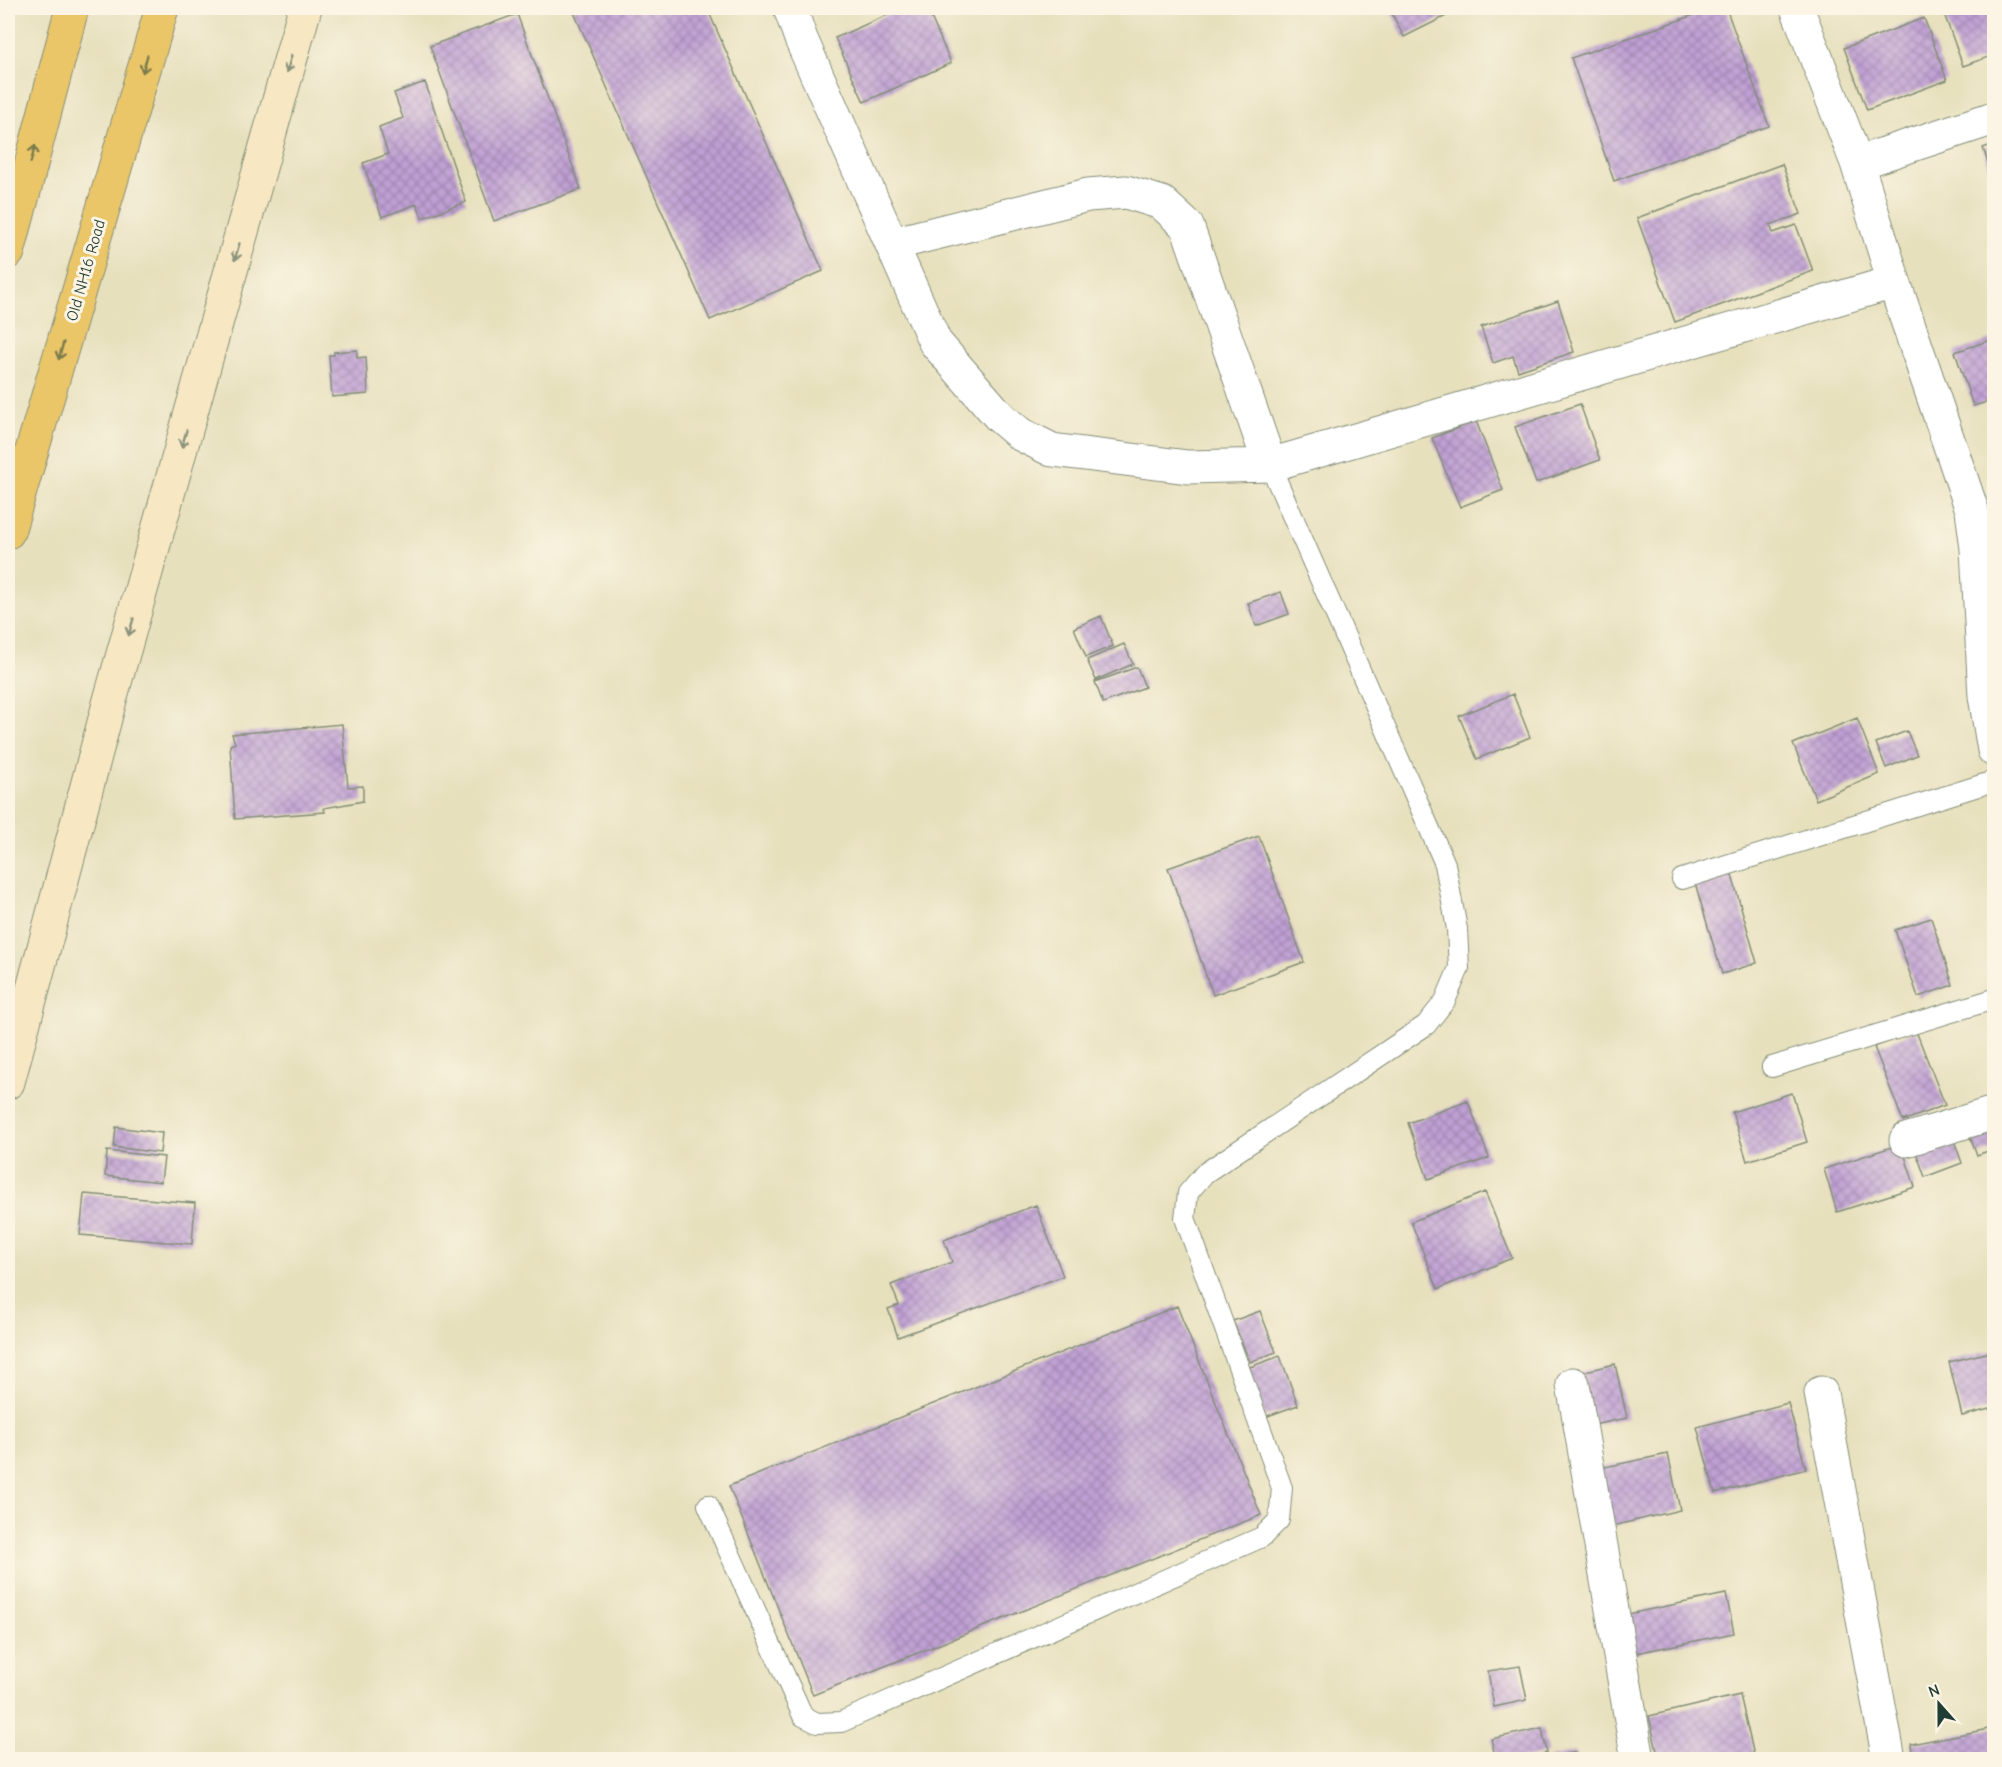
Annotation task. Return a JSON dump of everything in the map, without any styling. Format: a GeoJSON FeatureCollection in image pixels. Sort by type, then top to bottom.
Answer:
{"type":"FeatureCollection","features":[{"type":"Feature","properties":{"kind":"main road"},"geometry":{"type":"LineString","coordinates":[[8,252],[72,8]]}},
{"type":"Feature","properties":{"kind":"main road","name":"Old NH16 Road"},"geometry":{"type":"LineString","coordinates":[[8,532],[162,8]]}},
{"type":"Feature","properties":{"kind":"street"},"geometry":{"type":"LineString","coordinates":[[8,1082],[110,700],[305,8]]}},
{"type":"Feature","properties":{"kind":"street"},"geometry":{"type":"LineString","coordinates":[[790,8],[801,39],[935,342],[1000,417],[1020,434],[1052,450],[1188,467],[1270,465],[1894,282]]}},
{"type":"Feature","properties":{"kind":"street"},"geometry":{"type":"LineString","coordinates":[[1797,8],[1857,163],[1894,282],[1972,510],[1977,549],[1985,696],[1994,742]]}},
{"type":"Feature","properties":{"kind":"street"},"geometry":{"type":"LineString","coordinates":[[1857,163],[1995,118]]}},
{"type":"Feature","properties":{"kind":"street"},"geometry":{"type":"LineString","coordinates":[[892,244],[1088,195],[1125,192],[1162,203],[1187,226],[1270,465]]}},
{"type":"Feature","properties":{"kind":"street"},"geometry":{"type":"LineString","coordinates":[[1906,1140],[1995,1113]]}},
{"type":"Feature","properties":{"kind":"street"},"geometry":{"type":"LineString","coordinates":[[1573,1383],[1638,1760]]}},
{"type":"Feature","properties":{"kind":"street"},"geometry":{"type":"LineString","coordinates":[[1821,1393],[1888,1760]]}},
{"type":"Feature","properties":{"kind":"lane"},"geometry":{"type":"LineString","coordinates":[[708,1504],[803,1716],[817,1724],[841,1722],[1251,1542],[1262,1537],[1278,1520],[1282,1488],[1185,1218],[1188,1193],[1204,1173],[1426,1025],[1445,1001],[1459,968],[1457,929],[1445,864],[1270,465]]}},
{"type":"Feature","properties":{"kind":"lane"},"geometry":{"type":"LineString","coordinates":[[1682,879],[1995,781]]}},
{"type":"Feature","properties":{"kind":"lane"},"geometry":{"type":"LineString","coordinates":[[1773,1067],[1995,999]]}},
{"type":"Feature","properties":{"kind":"building"},"geometry":{"type":"Polygon","coordinates":[[[572,8],[707,8],[823,271],[710,320],[572,8]]]}},
{"type":"Feature","properties":{"kind":"building"},"geometry":{"type":"Polygon","coordinates":[[[903,8],[927,8],[951,63],[864,102],[835,38],[903,8]]]}},
{"type":"Feature","properties":{"kind":"building"},"geometry":{"type":"Polygon","coordinates":[[[1389,8],[1462,8],[1404,37],[1389,8]]]}},
{"type":"Feature","properties":{"kind":"building"},"geometry":{"type":"Polygon","coordinates":[[[1714,8],[1726,8],[1769,126],[1614,181],[1571,58],[1714,8]]]}},
{"type":"Feature","properties":{"kind":"building"},"geometry":{"type":"Polygon","coordinates":[[[1942,8],[1994,8],[1994,55],[1963,66],[1942,8]]]}},
{"type":"Feature","properties":{"kind":"building"},"geometry":{"type":"Polygon","coordinates":[[[517,14],[581,189],[494,221],[430,46],[517,14]]]}},
{"type":"Feature","properties":{"kind":"building"},"geometry":{"type":"Polygon","coordinates":[[[1924,18],[1947,80],[1867,110],[1844,48],[1924,18]]]}},
{"type":"Feature","properties":{"kind":"building"},"geometry":{"type":"Polygon","coordinates":[[[425,82],[466,202],[422,218],[417,204],[382,217],[363,163],[388,154],[379,127],[403,118],[394,93],[425,82]]]}},
{"type":"Feature","properties":{"kind":"building"},"geometry":{"type":"Polygon","coordinates":[[[1994,144],[1994,181],[1983,148],[1994,144]]]}},
{"type":"Feature","properties":{"kind":"building"},"geometry":{"type":"Polygon","coordinates":[[[1782,164],[1801,214],[1770,225],[1773,233],[1796,225],[1813,271],[1675,322],[1637,218],[1782,164]]]}},
{"type":"Feature","properties":{"kind":"building"},"geometry":{"type":"Polygon","coordinates":[[[1558,301],[1574,352],[1518,371],[1513,356],[1493,363],[1481,327],[1558,301]]]}},
{"type":"Feature","properties":{"kind":"building"},"geometry":{"type":"Polygon","coordinates":[[[1994,339],[1994,400],[1973,406],[1955,352],[1994,339]]]}},
{"type":"Feature","properties":{"kind":"building"},"geometry":{"type":"Polygon","coordinates":[[[357,350],[357,358],[366,357],[368,394],[332,397],[329,355],[334,355],[334,352],[357,350]]]}},
{"type":"Feature","properties":{"kind":"building"},"geometry":{"type":"Polygon","coordinates":[[[1580,404],[1600,460],[1536,483],[1515,427],[1580,404]]]}},
{"type":"Feature","properties":{"kind":"building"},"geometry":{"type":"Polygon","coordinates":[[[1476,421],[1503,490],[1460,507],[1432,438],[1476,421]]]}},
{"type":"Feature","properties":{"kind":"building"},"geometry":{"type":"Polygon","coordinates":[[[1281,592],[1289,614],[1256,626],[1248,603],[1281,592]]]}},
{"type":"Feature","properties":{"kind":"building"},"geometry":{"type":"Polygon","coordinates":[[[1101,616],[1113,646],[1086,657],[1074,628],[1101,616]]]}},
{"type":"Feature","properties":{"kind":"building"},"geometry":{"type":"Polygon","coordinates":[[[1124,644],[1133,664],[1096,680],[1087,660],[1124,644]]]}},
{"type":"Feature","properties":{"kind":"building"},"geometry":{"type":"Polygon","coordinates":[[[1137,667],[1145,687],[1103,703],[1095,682],[1137,667]]]}},
{"type":"Feature","properties":{"kind":"building"},"geometry":{"type":"Polygon","coordinates":[[[1513,694],[1530,737],[1477,759],[1459,716],[1513,694]]]}},
{"type":"Feature","properties":{"kind":"building"},"geometry":{"type":"Polygon","coordinates":[[[1857,718],[1879,774],[1816,800],[1793,744],[1857,718]]]}},
{"type":"Feature","properties":{"kind":"building"},"geometry":{"type":"Polygon","coordinates":[[[342,724],[348,787],[363,786],[363,801],[324,808],[325,812],[235,819],[230,745],[235,743],[232,734],[342,724]]]}},
{"type":"Feature","properties":{"kind":"building"},"geometry":{"type":"Polygon","coordinates":[[[1907,731],[1917,755],[1886,768],[1876,743],[1907,731]]]}},
{"type":"Feature","properties":{"kind":"building"},"geometry":{"type":"Polygon","coordinates":[[[1259,836],[1304,962],[1213,995],[1168,868],[1259,836]]]}},
{"type":"Feature","properties":{"kind":"building"},"geometry":{"type":"Polygon","coordinates":[[[1731,872],[1757,963],[1722,974],[1695,883],[1731,872]]]}},
{"type":"Feature","properties":{"kind":"building"},"geometry":{"type":"Polygon","coordinates":[[[1931,918],[1953,985],[1918,997],[1895,930],[1931,918]]]}},
{"type":"Feature","properties":{"kind":"building"},"geometry":{"type":"Polygon","coordinates":[[[1916,1031],[1945,1105],[1903,1121],[1874,1047],[1916,1031]]]}},
{"type":"Feature","properties":{"kind":"building"},"geometry":{"type":"Polygon","coordinates":[[[1792,1093],[1807,1142],[1747,1161],[1732,1112],[1792,1093]]]}},
{"type":"Feature","properties":{"kind":"building"},"geometry":{"type":"Polygon","coordinates":[[[1468,1101],[1489,1158],[1428,1179],[1408,1123],[1468,1101]]]}},
{"type":"Feature","properties":{"kind":"building"},"geometry":{"type":"Polygon","coordinates":[[[1966,1125],[1994,1125],[1994,1149],[1977,1155],[1966,1125]]]}},
{"type":"Feature","properties":{"kind":"building"},"geometry":{"type":"Polygon","coordinates":[[[116,1127],[162,1133],[160,1153],[114,1147],[116,1127]]]}},
{"type":"Feature","properties":{"kind":"building"},"geometry":{"type":"Polygon","coordinates":[[[1952,1135],[1962,1163],[1925,1177],[1915,1149],[1952,1135]]]}},
{"type":"Feature","properties":{"kind":"building"},"geometry":{"type":"Polygon","coordinates":[[[1901,1144],[1915,1187],[1837,1212],[1824,1169],[1901,1144]]]}},
{"type":"Feature","properties":{"kind":"building"},"geometry":{"type":"Polygon","coordinates":[[[107,1151],[164,1157],[161,1182],[105,1176],[107,1151]]]}},
{"type":"Feature","properties":{"kind":"building"},"geometry":{"type":"Polygon","coordinates":[[[1485,1192],[1512,1258],[1438,1289],[1411,1222],[1485,1192]]]}},
{"type":"Feature","properties":{"kind":"building"},"geometry":{"type":"Polygon","coordinates":[[[84,1194],[195,1203],[192,1244],[80,1235],[84,1194]]]}},
{"type":"Feature","properties":{"kind":"building"},"geometry":{"type":"Polygon","coordinates":[[[1036,1205],[1063,1276],[898,1337],[888,1309],[899,1305],[891,1285],[952,1262],[944,1240],[1036,1205]]]}},
{"type":"Feature","properties":{"kind":"building"},"geometry":{"type":"Polygon","coordinates":[[[1177,1306],[1261,1515],[813,1695],[729,1486],[1177,1306]]]}},
{"type":"Feature","properties":{"kind":"building"},"geometry":{"type":"Polygon","coordinates":[[[1260,1311],[1276,1352],[1250,1362],[1233,1321],[1260,1311]]]}},
{"type":"Feature","properties":{"kind":"building"},"geometry":{"type":"Polygon","coordinates":[[[1994,1351],[1994,1408],[1962,1416],[1949,1362],[1994,1351]]]}},
{"type":"Feature","properties":{"kind":"building"},"geometry":{"type":"Polygon","coordinates":[[[1280,1356],[1298,1405],[1265,1417],[1247,1368],[1280,1356]]]}},
{"type":"Feature","properties":{"kind":"building"},"geometry":{"type":"Polygon","coordinates":[[[1615,1364],[1627,1418],[1593,1425],[1581,1372],[1615,1364]]]}},
{"type":"Feature","properties":{"kind":"building"},"geometry":{"type":"Polygon","coordinates":[[[1788,1403],[1806,1469],[1715,1493],[1697,1427],[1788,1403]]]}},
{"type":"Feature","properties":{"kind":"building"},"geometry":{"type":"Polygon","coordinates":[[[1668,1454],[1680,1510],[1612,1526],[1600,1468],[1668,1454]]]}},
{"type":"Feature","properties":{"kind":"building"},"geometry":{"type":"Polygon","coordinates":[[[1726,1594],[1734,1633],[1631,1654],[1623,1615],[1726,1594]]]}},
{"type":"Feature","properties":{"kind":"building"},"geometry":{"type":"Polygon","coordinates":[[[1520,1666],[1527,1700],[1494,1707],[1488,1671],[1520,1666]]]}},
{"type":"Feature","properties":{"kind":"building"},"geometry":{"type":"Polygon","coordinates":[[[1740,1695],[1755,1760],[1659,1760],[1649,1716],[1740,1695]]]}},
{"type":"Feature","properties":{"kind":"building"},"geometry":{"type":"Polygon","coordinates":[[[1542,1728],[1547,1753],[1516,1760],[1496,1760],[1491,1739],[1542,1728]]]}},
{"type":"Feature","properties":{"kind":"building"},"geometry":{"type":"Polygon","coordinates":[[[1994,1728],[1994,1760],[1913,1760],[1911,1744],[1994,1728]]]}},
{"type":"Feature","properties":{"kind":"building"},"geometry":{"type":"Polygon","coordinates":[[[1575,1752],[1577,1760],[1547,1760],[1547,1759],[1575,1752]]]}}]}
